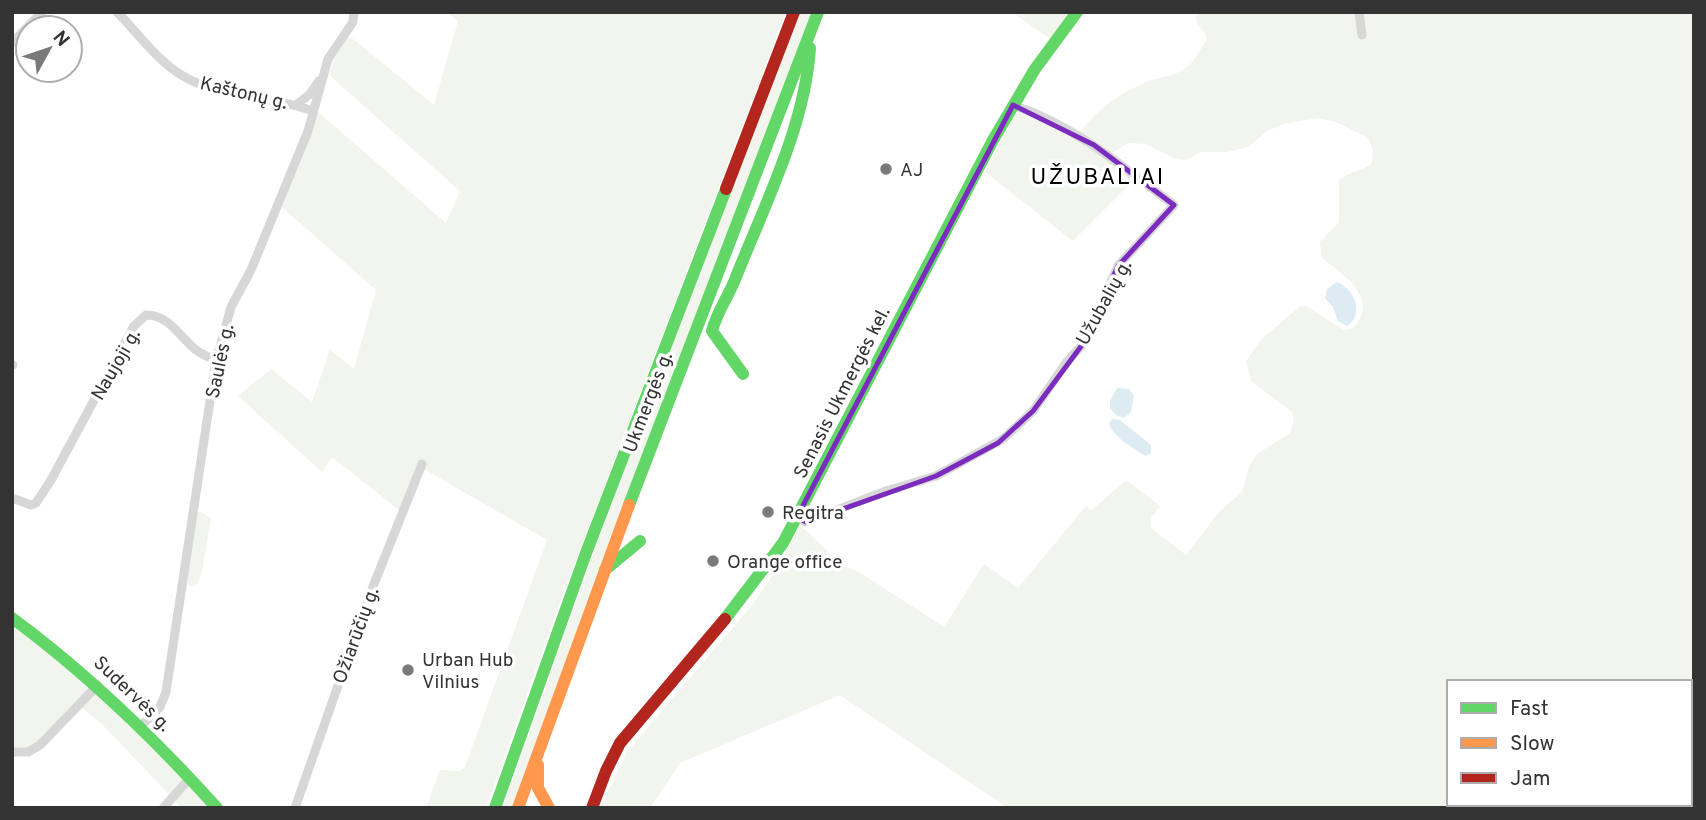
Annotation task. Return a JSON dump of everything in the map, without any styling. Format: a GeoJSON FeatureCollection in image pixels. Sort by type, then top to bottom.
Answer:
{"type":"FeatureCollection","features":[{"type":"Feature","properties":{"kind":"main road","name":"Ukmergės g."},"geometry":{"type":"LineString","coordinates":[[495,808],[586,553],[794,12]]}},
{"type":"Feature","properties":{"kind":"main road","name":"Ukmergės g."},"geometry":{"type":"LineString","coordinates":[[518,808],[603,572],[821,12]]}},
{"type":"Feature","properties":{"kind":"main road"},"geometry":{"type":"LineString","coordinates":[[743,374],[712,331],[713,324],[734,282],[800,114],[808,79],[811,47],[821,12]]}},
{"type":"Feature","properties":{"kind":"main road","name":"Senasis Ukmergės kel."},"geometry":{"type":"LineString","coordinates":[[592,808],[620,743],[759,578],[797,517],[1013,105],[1077,12]]}},
{"type":"Feature","properties":{"kind":"main road"},"geometry":{"type":"LineString","coordinates":[[603,572],[640,541]]}},
{"type":"Feature","properties":{"kind":"main road","name":"Sudervės g."},"geometry":{"type":"LineString","coordinates":[[12,618],[74,663],[98,685],[141,726],[217,808]]}},
{"type":"Feature","properties":{"kind":"main road"},"geometry":{"type":"LineString","coordinates":[[540,745],[536,780],[541,797],[549,808]]}},
{"type":"Feature","properties":{"kind":"street"},"geometry":{"type":"LineString","coordinates":[[12,43],[42,12]]}},
{"type":"Feature","properties":{"kind":"street","name":"Kaštonų g."},"geometry":{"type":"LineString","coordinates":[[117,12],[159,57],[182,76],[211,88],[296,104],[313,111]]}},
{"type":"Feature","properties":{"kind":"street","name":"Saulės g."},"geometry":{"type":"LineString","coordinates":[[141,726],[160,707],[166,692],[216,361],[231,307],[251,271],[308,131],[328,59],[353,22],[354,12]]}},
{"type":"Feature","properties":{"kind":"street"},"geometry":{"type":"LineString","coordinates":[[1359,12],[1362,35]]}},
{"type":"Feature","properties":{"kind":"street"},"geometry":{"type":"LineString","coordinates":[[296,104],[309,95],[322,76]]}},
{"type":"Feature","properties":{"kind":"street","name":"Užubalių g."},"geometry":{"type":"LineString","coordinates":[[797,517],[806,522],[886,491],[936,477],[998,443],[1033,411],[1066,363],[1082,345],[1118,267],[1174,205],[1094,145],[1013,105]]}},
{"type":"Feature","properties":{"kind":"street","name":"Naujoji g."},"geometry":{"type":"LineString","coordinates":[[12,498],[31,505],[36,503],[134,326],[146,315],[153,315],[174,326],[198,352],[216,361]]}},
{"type":"Feature","properties":{"kind":"street","name":"Ožiarūčių g."},"geometry":{"type":"LineString","coordinates":[[295,808],[372,589],[422,464]]}},
{"type":"Feature","properties":{"kind":"street"},"geometry":{"type":"LineString","coordinates":[[12,752],[28,752],[40,746],[98,685]]}},
{"type":"Feature","properties":{"kind":"street"},"geometry":{"type":"LineString","coordinates":[[163,808],[190,778]]}},
{"type":"Feature","properties":{"kind":"highlighted area"},"geometry":{"type":"Polygon","coordinates":[[[1013,105],[1094,145],[1174,205],[1118,266],[1082,345],[1033,411],[998,443],[936,476],[806,522],[797,517],[1013,105]]]}},
{"type":"Feature","properties":{"kind":"shaded area"},"geometry":{"type":"Polygon","coordinates":[[[446,12],[786,12],[560,602],[486,808],[426,808],[440,770],[459,771],[465,767],[547,540],[417,465],[399,510],[332,457],[322,472],[238,396],[271,369],[312,402],[330,350],[354,369],[376,290],[282,207],[318,112],[446,223],[460,191],[329,75],[334,59],[348,37],[434,105],[458,21],[446,12]]]}},
{"type":"Feature","properties":{"kind":"shaded area"},"geometry":{"type":"Polygon","coordinates":[[[801,12],[812,12],[513,808],[503,808],[625,465],[801,12]]]}},
{"type":"Feature","properties":{"kind":"shaded area"},"geometry":{"type":"Polygon","coordinates":[[[1012,12],[1070,12],[1050,39],[1012,12]]]}},
{"type":"Feature","properties":{"kind":"shaded area"},"geometry":{"type":"Polygon","coordinates":[[[1198,12],[1694,12],[1694,808],[1008,808],[840,695],[680,763],[650,808],[600,808],[627,752],[753,604],[779,566],[800,525],[843,566],[859,572],[944,627],[984,564],[1018,588],[1086,506],[1092,510],[1126,480],[1160,506],[1151,518],[1151,528],[1186,555],[1219,512],[1242,492],[1249,467],[1257,454],[1290,433],[1294,421],[1292,412],[1251,381],[1246,361],[1261,340],[1299,307],[1306,306],[1344,330],[1352,329],[1360,318],[1363,307],[1361,297],[1348,280],[1321,257],[1320,242],[1339,222],[1339,180],[1372,163],[1373,149],[1367,137],[1336,122],[1318,118],[1283,124],[1266,132],[1248,147],[1227,152],[1200,152],[1186,160],[1174,158],[1145,144],[1128,143],[1112,153],[1134,180],[1073,241],[985,172],[1021,104],[1081,131],[1096,114],[1121,95],[1152,80],[1175,74],[1194,60],[1207,39],[1196,20],[1198,12]]]}},
{"type":"Feature","properties":{"kind":"shaded area"},"geometry":{"type":"Polygon","coordinates":[[[1337,282],[1349,290],[1356,302],[1356,315],[1347,326],[1338,321],[1333,307],[1325,298],[1327,289],[1337,282]]]}},
{"type":"Feature","properties":{"kind":"shaded area"},"geometry":{"type":"Polygon","coordinates":[[[1117,388],[1129,389],[1134,396],[1131,412],[1124,418],[1116,415],[1110,408],[1110,401],[1117,388]]]}},
{"type":"Feature","properties":{"kind":"shaded area"},"geometry":{"type":"Polygon","coordinates":[[[1112,419],[1120,420],[1151,445],[1151,453],[1146,456],[1119,438],[1109,424],[1112,419]]]}},
{"type":"Feature","properties":{"kind":"shaded area"},"geometry":{"type":"Polygon","coordinates":[[[200,511],[211,519],[201,576],[192,587],[187,583],[197,513],[200,511]]]}},
{"type":"Feature","properties":{"kind":"shaded area"},"geometry":{"type":"Polygon","coordinates":[[[12,626],[68,666],[99,694],[210,808],[182,808],[102,724],[77,704],[48,735],[29,749],[12,749],[12,626]]]}},
{"type":"Feature","properties":{"kind":"traffic: fast"},"geometry":{"type":"LineString","coordinates":[[629,505],[818,12]]}},
{"type":"Feature","properties":{"kind":"traffic: fast"},"geometry":{"type":"LineString","coordinates":[[725,619],[783,543],[993,140],[1035,69],[1077,12]]}},
{"type":"Feature","properties":{"kind":"traffic: fast"},"geometry":{"type":"LineString","coordinates":[[743,374],[712,331],[782,164],[800,106],[810,48]]}},
{"type":"Feature","properties":{"kind":"traffic: fast"},"geometry":{"type":"LineString","coordinates":[[495,808],[586,553],[726,189]]}},
{"type":"Feature","properties":{"kind":"traffic: fast"},"geometry":{"type":"LineString","coordinates":[[605,570],[640,541]]}},
{"type":"Feature","properties":{"kind":"traffic: fast"},"geometry":{"type":"LineString","coordinates":[[12,618],[67,661],[119,708],[217,808]]}},
{"type":"Feature","properties":{"kind":"traffic: slow"},"geometry":{"type":"LineString","coordinates":[[518,808],[629,505]]}},
{"type":"Feature","properties":{"kind":"traffic: slow"},"geometry":{"type":"LineString","coordinates":[[538,765],[538,788],[549,808]]}},
{"type":"Feature","properties":{"kind":"traffic: jam"},"geometry":{"type":"LineString","coordinates":[[726,189],[794,12]]}},
{"type":"Feature","properties":{"kind":"traffic: jam"},"geometry":{"type":"LineString","coordinates":[[592,808],[620,743],[725,619]]}},
{"type":"Feature","properties":{"kind":"place","name":"AJ"},"geometry":{"type":"Point","coordinates":[886,169]}},
{"type":"Feature","properties":{"kind":"place","name":"Regitra"},"geometry":{"type":"Point","coordinates":[768,512]}},
{"type":"Feature","properties":{"kind":"place","name":"Orange office"},"geometry":{"type":"Point","coordinates":[713,561]}},
{"type":"Feature","properties":{"kind":"place","name":"Urban Hub Vilnius"},"geometry":{"type":"Point","coordinates":[408,670]}},
{"type":"Feature","properties":{"kind":"district","name":"UŽUBALIAI"},"geometry":{"type":"Point","coordinates":[1098,176]}}]}
